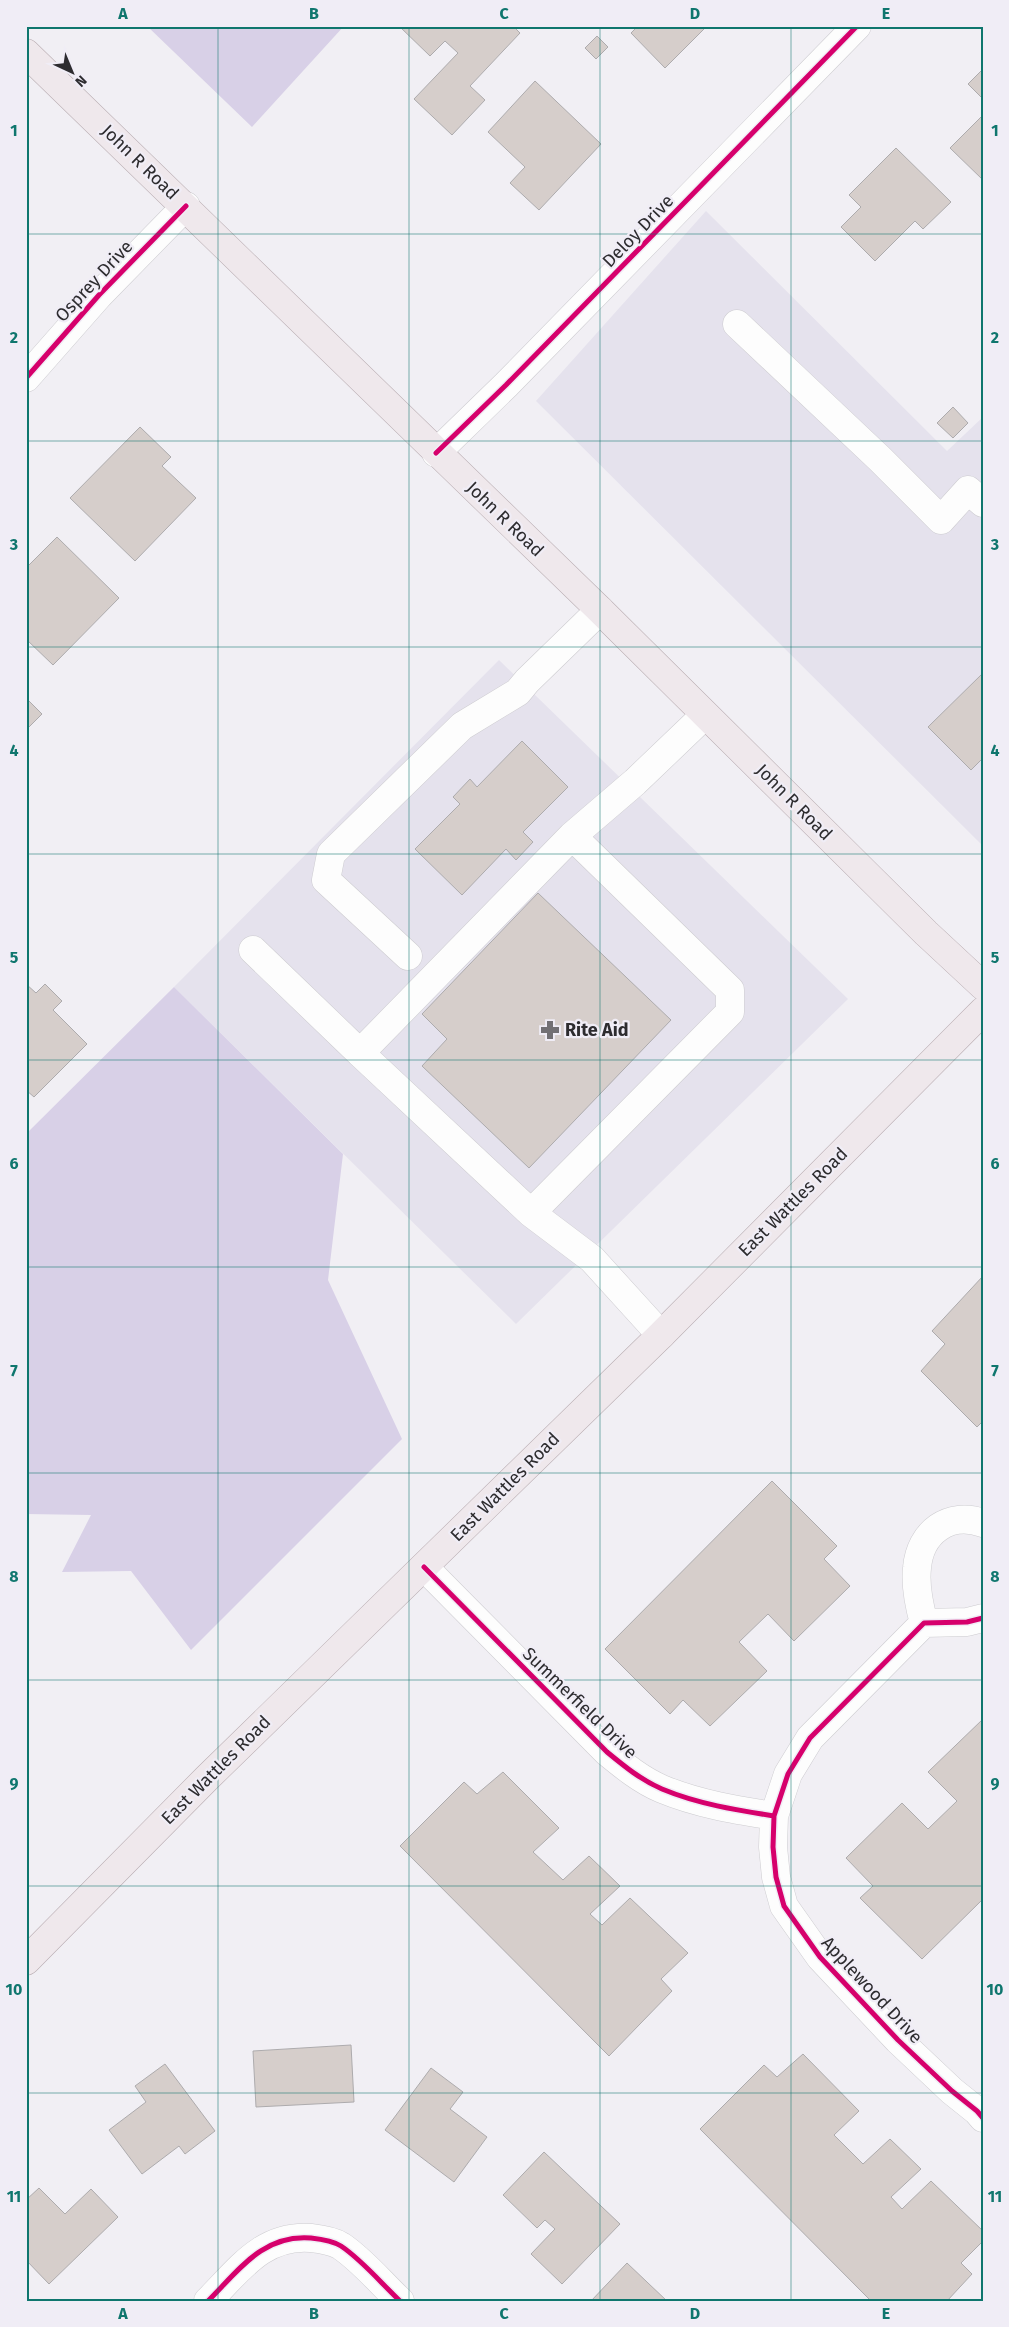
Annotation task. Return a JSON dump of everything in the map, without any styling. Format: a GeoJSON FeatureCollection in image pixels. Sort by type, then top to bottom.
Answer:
{"type":"FeatureCollection","features":[{"type":"Feature","properties":{"kind":"main road","name":"John R Road"},"geometry":{"type":"LineString","coordinates":[[26,53],[186,206],[436,453],[600,610],[926,933],[983,986]]}},
{"type":"Feature","properties":{"kind":"main road","name":"East Wattles Road"},"geometry":{"type":"LineString","coordinates":[[30,1948],[385,1602],[424,1567],[661,1334],[983,1011]]}},
{"type":"Feature","properties":{"kind":"street","name":"Deloy Drive"},"geometry":{"type":"LineString","coordinates":[[436,453],[506,385],[857,26]]}},
{"type":"Feature","properties":{"kind":"street","name":"Osprey Drive"},"geometry":{"type":"LineString","coordinates":[[26,378],[99,295],[186,206]]}},
{"type":"Feature","properties":{"kind":"street"},"geometry":{"type":"LineString","coordinates":[[737,324],[880,459],[941,520],[968,490],[983,503]]}},
{"type":"Feature","properties":{"kind":"street"},"geometry":{"type":"LineString","coordinates":[[408,956],[326,880],[330,854],[462,726],[518,692],[600,610]]}},
{"type":"Feature","properties":{"kind":"street"},"geometry":{"type":"LineString","coordinates":[[360,1052],[572,836],[635,782],[705,714]]}},
{"type":"Feature","properties":{"kind":"street"},"geometry":{"type":"LineString","coordinates":[[531,1213],[730,1012],[730,990],[572,836]]}},
{"type":"Feature","properties":{"kind":"street"},"geometry":{"type":"LineString","coordinates":[[253,950],[531,1213],[592,1259],[661,1334]]}},
{"type":"Feature","properties":{"kind":"street"},"geometry":{"type":"LineString","coordinates":[[983,1523],[970,1519],[954,1520],[939,1526],[928,1537],[921,1550],[917,1568],[917,1587],[924,1623],[967,1622],[983,1618]]}},
{"type":"Feature","properties":{"kind":"street","name":"Summerfield Drive"},"geometry":{"type":"LineString","coordinates":[[424,1567],[607,1752],[632,1772],[660,1788],[710,1806],[774,1816]]}},
{"type":"Feature","properties":{"kind":"street","name":"Applewood Drive"},"geometry":{"type":"LineString","coordinates":[[924,1623],[810,1738],[788,1774],[774,1816],[773,1847],[776,1877],[784,1906],[814,1950],[898,2040],[952,2092],[981,2112]]}},
{"type":"Feature","properties":{"kind":"street"},"geometry":{"type":"LineString","coordinates":[[208,2301],[257,2252],[274,2242],[295,2237],[316,2238],[339,2245],[400,2301]]}},
{"type":"Feature","properties":{"kind":"shaded area"},"geometry":{"type":"Polygon","coordinates":[[[147,26],[344,26],[252,127],[147,26]]]}},
{"type":"Feature","properties":{"kind":"shaded area"},"geometry":{"type":"Polygon","coordinates":[[[706,211],[947,451],[983,417],[983,846],[536,401],[706,211]]]}},
{"type":"Feature","properties":{"kind":"shaded area"},"geometry":{"type":"Polygon","coordinates":[[[499,660],[848,999],[516,1324],[174,987],[499,660]]]}},
{"type":"Feature","properties":{"kind":"shaded area"},"geometry":{"type":"Polygon","coordinates":[[[174,987],[343,1154],[328,1280],[402,1439],[191,1650],[131,1571],[62,1572],[91,1515],[26,1514],[26,1134],[174,987]]]}},
{"type":"Feature","properties":{"kind":"building"},"geometry":{"type":"Polygon","coordinates":[[[399,26],[513,26],[520,33],[470,86],[485,100],[452,135],[414,99],[458,53],[445,41],[430,56],[399,26]]]}},
{"type":"Feature","properties":{"kind":"building"},"geometry":{"type":"Polygon","coordinates":[[[638,26],[707,26],[665,68],[631,33],[638,26]]]}},
{"type":"Feature","properties":{"kind":"building"},"geometry":{"type":"Polygon","coordinates":[[[597,36],[608,47],[596,59],[585,48],[597,36]]]}},
{"type":"Feature","properties":{"kind":"building"},"geometry":{"type":"Polygon","coordinates":[[[983,69],[983,99],[968,84],[983,69]]]}},
{"type":"Feature","properties":{"kind":"building"},"geometry":{"type":"Polygon","coordinates":[[[535,81],[601,144],[539,210],[510,183],[525,167],[488,132],[535,81]]]}},
{"type":"Feature","properties":{"kind":"building"},"geometry":{"type":"Polygon","coordinates":[[[983,115],[983,180],[950,148],[983,115]]]}},
{"type":"Feature","properties":{"kind":"building"},"geometry":{"type":"Polygon","coordinates":[[[896,148],[951,202],[923,229],[915,221],[875,261],[841,227],[861,207],[849,195],[896,148]]]}},
{"type":"Feature","properties":{"kind":"building"},"geometry":{"type":"Polygon","coordinates":[[[953,407],[968,423],[953,438],[937,423],[953,407]]]}},
{"type":"Feature","properties":{"kind":"building"},"geometry":{"type":"Polygon","coordinates":[[[140,427],[171,457],[162,466],[196,498],[135,561],[70,498],[140,427]]]}},
{"type":"Feature","properties":{"kind":"building"},"geometry":{"type":"Polygon","coordinates":[[[57,537],[119,598],[53,665],[26,639],[26,568],[57,537]]]}},
{"type":"Feature","properties":{"kind":"building"},"geometry":{"type":"Polygon","coordinates":[[[983,673],[983,762],[981,760],[971,770],[928,727],[983,673]]]}},
{"type":"Feature","properties":{"kind":"building"},"geometry":{"type":"Polygon","coordinates":[[[26,698],[42,714],[26,730],[26,698]]]}},
{"type":"Feature","properties":{"kind":"building"},"geometry":{"type":"Polygon","coordinates":[[[522,741],[568,787],[523,832],[533,842],[516,860],[506,849],[462,895],[415,849],[460,804],[453,797],[470,779],[477,787],[522,741]]]}},
{"type":"Feature","properties":{"kind":"building","name":"Rite Aid"},"geometry":{"type":"Polygon","coordinates":[[[538,893],[671,1020],[529,1168],[422,1066],[447,1039],[422,1014],[538,893]]]}},
{"type":"Feature","properties":{"kind":"building"},"geometry":{"type":"Polygon","coordinates":[[[26,984],[36,993],[45,984],[62,1001],[53,1010],[87,1044],[34,1097],[26,1090],[26,984]]]}},
{"type":"Feature","properties":{"kind":"building"},"geometry":{"type":"Polygon","coordinates":[[[983,1276],[983,1421],[977,1427],[921,1371],[945,1344],[932,1331],[983,1276]]]}},
{"type":"Feature","properties":{"kind":"building"},"geometry":{"type":"Polygon","coordinates":[[[772,1481],[837,1546],[824,1559],[850,1586],[794,1641],[768,1614],[739,1642],[767,1671],[710,1726],[683,1700],[670,1714],[605,1649],[772,1481]]]}},
{"type":"Feature","properties":{"kind":"building"},"geometry":{"type":"Polygon","coordinates":[[[983,1719],[983,1899],[922,1959],[860,1898],[873,1886],[846,1858],[902,1803],[928,1829],[957,1801],[928,1772],[983,1719]]]}},
{"type":"Feature","properties":{"kind":"building"},"geometry":{"type":"Polygon","coordinates":[[[503,1772],[559,1828],[533,1852],[563,1880],[589,1856],[620,1886],[590,1914],[602,1925],[630,1898],[688,1953],[661,1979],[672,1991],[609,2056],[400,1846],[464,1782],[477,1794],[503,1772]]]}},
{"type":"Feature","properties":{"kind":"building"},"geometry":{"type":"Polygon","coordinates":[[[351,2045],[354,2102],[256,2107],[253,2051],[351,2045]]]}},
{"type":"Feature","properties":{"kind":"building"},"geometry":{"type":"Polygon","coordinates":[[[803,2054],[859,2111],[834,2135],[863,2164],[890,2139],[921,2169],[891,2197],[902,2209],[931,2181],[983,2231],[983,2241],[961,2263],[972,2274],[947,2301],[871,2301],[700,2129],[764,2065],[777,2077],[803,2054]]]}},
{"type":"Feature","properties":{"kind":"building"},"geometry":{"type":"Polygon","coordinates":[[[165,2064],[215,2131],[185,2154],[179,2146],[142,2174],[109,2130],[146,2102],[135,2086],[165,2064]]]}},
{"type":"Feature","properties":{"kind":"building"},"geometry":{"type":"Polygon","coordinates":[[[431,2068],[463,2092],[450,2109],[487,2137],[454,2182],[385,2130],[431,2068]]]}},
{"type":"Feature","properties":{"kind":"building"},"geometry":{"type":"Polygon","coordinates":[[[544,2152],[620,2224],[562,2284],[531,2254],[555,2229],[545,2220],[537,2228],[503,2195],[544,2152]]]}},
{"type":"Feature","properties":{"kind":"building"},"geometry":{"type":"Polygon","coordinates":[[[39,2188],[65,2214],[91,2189],[118,2217],[49,2284],[26,2260],[26,2200],[39,2188]]]}},
{"type":"Feature","properties":{"kind":"building"},"geometry":{"type":"Polygon","coordinates":[[[627,2263],[667,2301],[591,2301],[627,2263]]]}},
{"type":"Feature","properties":{"kind":"cycle path"},"geometry":{"type":"LineString","coordinates":[[436,453],[506,385],[857,26]]}},
{"type":"Feature","properties":{"kind":"cycle path"},"geometry":{"type":"LineString","coordinates":[[26,378],[99,295],[186,206]]}},
{"type":"Feature","properties":{"kind":"cycle path"},"geometry":{"type":"LineString","coordinates":[[424,1567],[607,1752],[633,1772],[662,1789],[689,1799],[731,1809],[774,1816]]}},
{"type":"Feature","properties":{"kind":"cycle path"},"geometry":{"type":"LineString","coordinates":[[983,1618],[967,1622],[924,1623],[810,1738],[788,1774],[774,1816],[773,1847],[776,1877],[784,1906],[820,1957],[898,2040],[983,2118]]}},
{"type":"Feature","properties":{"kind":"cycle path"},"geometry":{"type":"LineString","coordinates":[[208,2301],[253,2256],[265,2248],[294,2238],[311,2238],[341,2246],[364,2265],[400,2301]]}},
{"type":"Feature","properties":{"kind":"place","name":"Rite Aid"},"geometry":{"type":"Point","coordinates":[550,1030]}}]}
